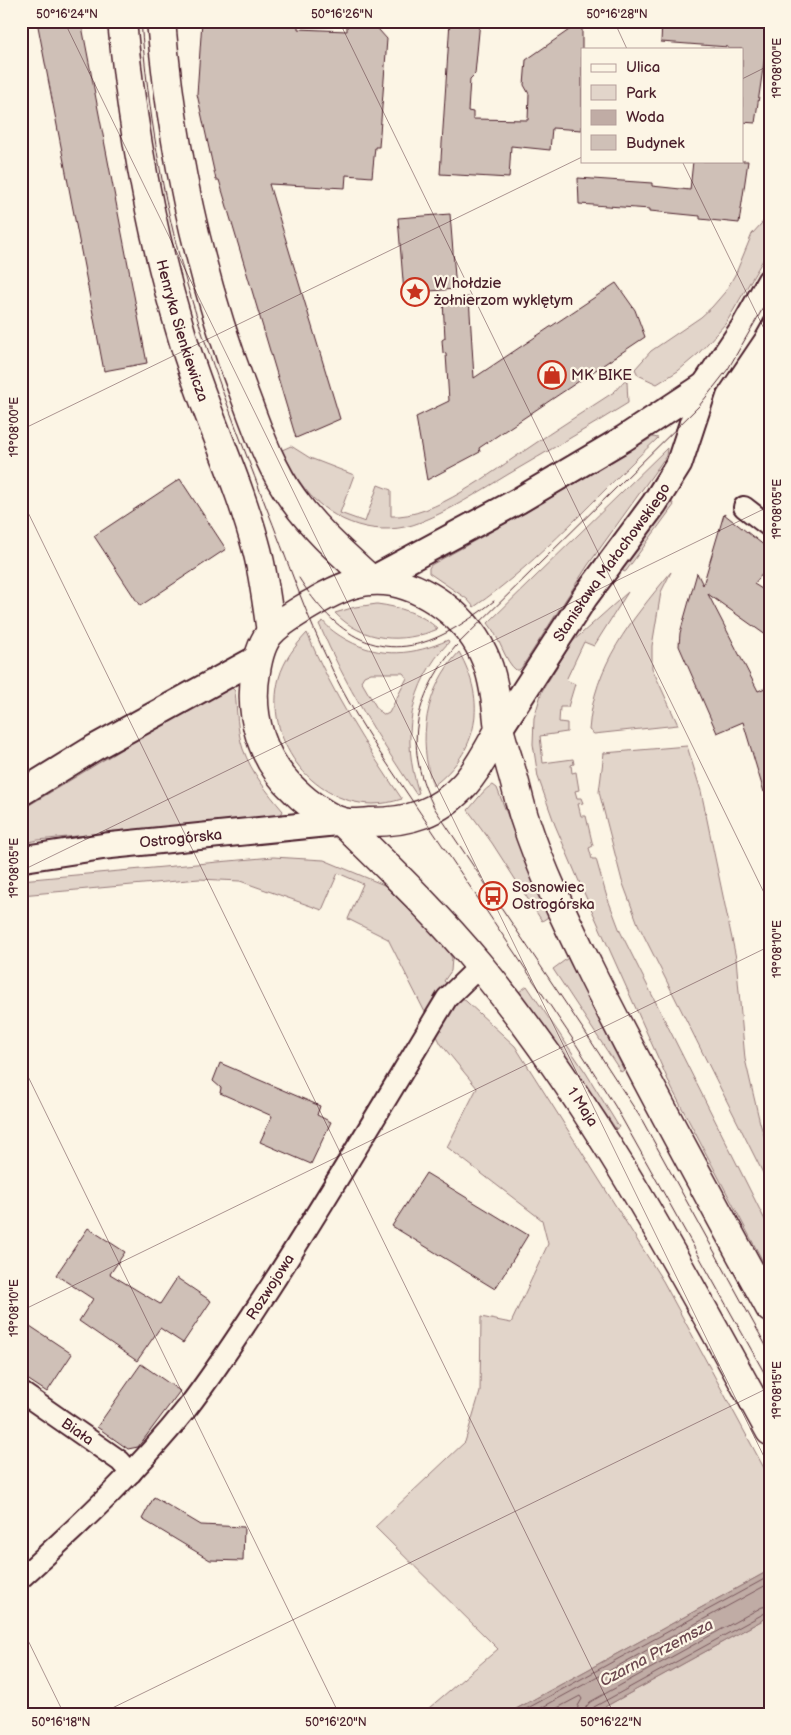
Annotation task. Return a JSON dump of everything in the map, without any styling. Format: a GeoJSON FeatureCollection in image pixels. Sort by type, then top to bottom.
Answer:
{"type":"FeatureCollection","features":[{"type":"Feature","properties":{"kind":"main road","name":"Henryka Sienkiewicza"},"geometry":{"type":"LineString","coordinates":[[122,21],[128,85],[137,144],[163,271],[197,383],[232,473],[257,551],[271,632]]}},
{"type":"Feature","properties":{"kind":"main road"},"geometry":{"type":"LineString","coordinates":[[162,21],[171,111],[184,186],[210,289],[227,347],[245,396],[277,472],[292,499],[321,534],[371,580]]}},
{"type":"Feature","properties":{"kind":"main road"},"geometry":{"type":"LineString","coordinates":[[499,730],[467,782],[435,809],[404,820],[342,822],[320,811],[299,796],[282,779],[269,759],[260,739],[253,710],[253,685],[258,658],[271,632],[292,616],[326,596],[371,580],[395,583],[418,590],[439,602],[458,617],[473,636],[484,654],[496,701],[499,730],[510,763],[523,815],[562,913],[642,1072],[770,1308]]}},
{"type":"Feature","properties":{"kind":"main road","name":"1 Maja"},"geometry":{"type":"LineString","coordinates":[[342,822],[429,908],[480,966],[558,1070],[602,1135],[653,1219],[770,1430]]}},
{"type":"Feature","properties":{"kind":"street","name":"Stanisława Małachowskiego"},"geometry":{"type":"LineString","coordinates":[[499,730],[585,597],[654,504],[679,464],[706,384],[744,327],[770,281]]}},
{"type":"Feature","properties":{"kind":"street","name":"Stanisława Małachowskiego"},"geometry":{"type":"LineString","coordinates":[[371,580],[518,501],[624,439],[706,384]]}},
{"type":"Feature","properties":{"kind":"street"},"geometry":{"type":"LineString","coordinates":[[744,507],[770,527]]}},
{"type":"Feature","properties":{"kind":"street"},"geometry":{"type":"LineString","coordinates":[[21,793],[94,748],[258,658]]}},
{"type":"Feature","properties":{"kind":"street","name":"Ostrogórska"},"geometry":{"type":"LineString","coordinates":[[21,859],[106,846],[342,822]]}},
{"type":"Feature","properties":{"kind":"street","name":"Rozwojowa"},"geometry":{"type":"LineString","coordinates":[[21,1578],[95,1510],[131,1473],[188,1406],[230,1348],[292,1253],[447,998],[480,966]]}},
{"type":"Feature","properties":{"kind":"street","name":"Biała"},"geometry":{"type":"LineString","coordinates":[[21,1392],[120,1461],[131,1473]]}},
{"type":"Feature","properties":{"kind":"green space"},"geometry":{"type":"Polygon","coordinates":[[[770,214],[770,248],[726,323],[698,354],[678,371],[657,384],[638,375],[635,369],[651,351],[701,317],[725,292],[736,273],[752,234],[770,214]]]}},
{"type":"Feature","properties":{"kind":"green space"},"geometry":{"type":"Polygon","coordinates":[[[625,380],[627,382],[628,403],[465,500],[421,522],[405,527],[389,529],[358,525],[329,511],[305,489],[282,450],[291,446],[310,458],[354,475],[340,513],[365,522],[378,485],[391,490],[391,516],[408,515],[444,502],[480,481],[614,392],[625,380]]]}},
{"type":"Feature","properties":{"kind":"green space"},"geometry":{"type":"Polygon","coordinates":[[[653,437],[658,438],[546,548],[499,589],[474,607],[467,599],[429,573],[431,565],[523,514],[653,437]]]}},
{"type":"Feature","properties":{"kind":"green space"},"geometry":{"type":"Polygon","coordinates":[[[667,448],[666,456],[588,565],[522,667],[516,670],[488,623],[667,448]]]}},
{"type":"Feature","properties":{"kind":"green space"},"geometry":{"type":"Polygon","coordinates":[[[671,501],[674,505],[624,572],[622,569],[671,501]]]}},
{"type":"Feature","properties":{"kind":"green space"},"geometry":{"type":"Polygon","coordinates":[[[671,572],[661,592],[652,646],[652,668],[678,725],[594,734],[589,730],[592,706],[598,684],[607,664],[629,626],[671,572]]]}},
{"type":"Feature","properties":{"kind":"green space"},"geometry":{"type":"Polygon","coordinates":[[[628,592],[594,646],[584,642],[566,680],[575,684],[568,707],[560,707],[559,722],[567,723],[567,732],[540,736],[543,763],[573,759],[574,764],[571,765],[572,773],[576,772],[579,790],[575,791],[577,798],[581,798],[583,803],[578,804],[581,816],[586,816],[593,846],[589,848],[592,859],[596,859],[606,894],[620,931],[770,1230],[770,1275],[672,1089],[581,886],[555,825],[538,777],[533,744],[534,718],[542,691],[572,642],[628,592]]]}},
{"type":"Feature","properties":{"kind":"green space"},"geometry":{"type":"Polygon","coordinates":[[[377,604],[417,615],[438,629],[411,637],[384,638],[358,630],[346,623],[335,613],[355,607],[377,604]]]}},
{"type":"Feature","properties":{"kind":"green space"},"geometry":{"type":"Polygon","coordinates":[[[323,621],[334,632],[347,640],[372,650],[385,652],[410,652],[448,640],[449,642],[435,658],[425,676],[417,694],[412,713],[410,752],[419,793],[416,794],[363,711],[340,669],[319,624],[323,621]],[[371,673],[364,676],[361,681],[378,710],[385,715],[389,713],[407,678],[403,673],[371,673]]]}},
{"type":"Feature","properties":{"kind":"green space"},"geometry":{"type":"Polygon","coordinates":[[[307,633],[327,677],[350,719],[402,799],[372,804],[350,801],[329,792],[311,779],[296,763],[285,744],[278,722],[276,700],[279,678],[290,654],[307,633]]]}},
{"type":"Feature","properties":{"kind":"green space"},"geometry":{"type":"Polygon","coordinates":[[[459,652],[468,671],[473,689],[474,725],[469,741],[460,757],[433,786],[426,750],[427,715],[438,682],[447,666],[459,652]]]}},
{"type":"Feature","properties":{"kind":"green space"},"geometry":{"type":"Polygon","coordinates":[[[230,686],[235,691],[238,728],[243,749],[255,774],[283,811],[281,815],[38,840],[21,844],[21,810],[224,687],[230,686]]]}},
{"type":"Feature","properties":{"kind":"green space"},"geometry":{"type":"Polygon","coordinates":[[[687,746],[701,791],[736,958],[745,1059],[760,1123],[770,1154],[770,1187],[638,924],[622,881],[599,792],[604,753],[687,746]]]}},
{"type":"Feature","properties":{"kind":"green space"},"geometry":{"type":"Polygon","coordinates":[[[493,785],[497,788],[550,916],[542,921],[492,843],[468,810],[483,792],[493,785]]]}},
{"type":"Feature","properties":{"kind":"green space"},"geometry":{"type":"Polygon","coordinates":[[[273,857],[324,860],[384,885],[444,945],[452,958],[451,971],[444,981],[515,1046],[663,1281],[770,1479],[770,1570],[507,1714],[422,1714],[498,1649],[375,1527],[465,1442],[480,1392],[481,1317],[511,1323],[548,1244],[542,1220],[447,1147],[477,1088],[441,1044],[388,939],[348,919],[363,884],[338,873],[322,910],[240,881],[199,879],[21,895],[21,880],[273,857]]]}},
{"type":"Feature","properties":{"kind":"green space"},"geometry":{"type":"Polygon","coordinates":[[[568,958],[624,1070],[621,1072],[553,969],[568,958]]]}},
{"type":"Feature","properties":{"kind":"green space"},"geometry":{"type":"Polygon","coordinates":[[[527,986],[586,1073],[619,1127],[616,1129],[545,1026],[519,992],[527,986]]]}},
{"type":"Feature","properties":{"kind":"green space"},"geometry":{"type":"Polygon","coordinates":[[[770,1616],[770,1714],[592,1714],[770,1616]]]}},
{"type":"Feature","properties":{"kind":"water","name":"Czarna Przemsza"},"geometry":{"type":"Polygon","coordinates":[[[770,1570],[770,1616],[592,1714],[507,1714],[770,1570]]]}},
{"type":"Feature","properties":{"kind":"building"},"geometry":{"type":"Polygon","coordinates":[[[37,21],[81,21],[147,363],[104,371],[37,21]]]}},
{"type":"Feature","properties":{"kind":"building"},"geometry":{"type":"Polygon","coordinates":[[[202,21],[298,21],[298,29],[347,31],[347,21],[371,21],[387,39],[379,147],[375,147],[372,177],[346,175],[345,188],[269,184],[340,419],[296,438],[219,180],[216,180],[197,94],[202,21]]]}},
{"type":"Feature","properties":{"kind":"building"},"geometry":{"type":"Polygon","coordinates":[[[450,21],[480,21],[475,74],[470,79],[468,111],[473,112],[473,119],[528,120],[529,94],[524,85],[526,60],[582,21],[581,130],[552,128],[550,150],[511,146],[509,178],[440,174],[450,21]]]}},
{"type":"Feature","properties":{"kind":"building"},"geometry":{"type":"Polygon","coordinates":[[[662,21],[770,21],[755,123],[744,122],[744,48],[661,42],[662,21]]]}},
{"type":"Feature","properties":{"kind":"building"},"geometry":{"type":"Polygon","coordinates":[[[748,161],[739,223],[700,219],[700,216],[650,211],[650,209],[579,204],[578,178],[652,183],[652,186],[690,190],[693,162],[748,161]]]}},
{"type":"Feature","properties":{"kind":"building"},"geometry":{"type":"Polygon","coordinates":[[[450,214],[456,289],[404,293],[398,218],[450,214]]]}},
{"type":"Feature","properties":{"kind":"building"},"geometry":{"type":"Polygon","coordinates":[[[616,283],[635,310],[645,337],[479,448],[480,452],[427,480],[416,417],[449,401],[446,354],[443,353],[442,340],[445,338],[443,301],[469,297],[474,378],[616,283]]]}},
{"type":"Feature","properties":{"kind":"building"},"geometry":{"type":"Polygon","coordinates":[[[180,479],[226,549],[140,606],[94,536],[180,479]]]}},
{"type":"Feature","properties":{"kind":"building"},"geometry":{"type":"Polygon","coordinates":[[[724,514],[770,550],[770,565],[754,584],[770,594],[770,638],[708,594],[758,691],[770,686],[770,792],[764,792],[743,722],[717,733],[679,646],[680,633],[697,573],[703,585],[724,514]]]}},
{"type":"Feature","properties":{"kind":"building"},"geometry":{"type":"Polygon","coordinates":[[[220,1063],[320,1106],[317,1115],[331,1122],[311,1164],[260,1142],[272,1116],[220,1093],[221,1088],[213,1081],[220,1063]]]}},
{"type":"Feature","properties":{"kind":"building"},"geometry":{"type":"Polygon","coordinates":[[[426,1173],[528,1235],[495,1289],[392,1226],[426,1173]]]}},
{"type":"Feature","properties":{"kind":"building"},"geometry":{"type":"Polygon","coordinates":[[[88,1228],[125,1252],[110,1274],[160,1304],[177,1278],[211,1301],[183,1343],[160,1328],[137,1361],[79,1321],[93,1299],[56,1275],[88,1228]]]}},
{"type":"Feature","properties":{"kind":"building"},"geometry":{"type":"Polygon","coordinates":[[[21,1320],[72,1354],[47,1392],[21,1375],[21,1320]]]}},
{"type":"Feature","properties":{"kind":"building"},"geometry":{"type":"Polygon","coordinates":[[[141,1364],[180,1391],[138,1447],[128,1449],[97,1427],[141,1364]]]}},
{"type":"Feature","properties":{"kind":"building"},"geometry":{"type":"Polygon","coordinates":[[[154,1497],[201,1525],[244,1527],[243,1561],[210,1560],[142,1519],[154,1497]]]}},
{"type":"Feature","properties":{"kind":"tram line"},"geometry":{"type":"LineString","coordinates":[[141,21],[157,152],[177,249],[186,281],[234,421],[297,587],[337,680],[378,750],[572,1038],[615,1106],[770,1383]]}},
{"type":"Feature","properties":{"kind":"tram line"},"geometry":{"type":"LineString","coordinates":[[770,296],[728,369],[699,406],[456,646],[441,665],[422,704],[417,724],[416,744],[425,787],[435,809],[642,1120],[770,1353]]}},
{"type":"Feature","properties":{"kind":"tram line"},"geometry":{"type":"LineString","coordinates":[[299,578],[313,598],[344,629],[361,639],[380,645],[401,647],[422,643],[452,630],[494,601]]}},
{"type":"Feature","properties":{"kind":"place","name":"W hołdzie żołnierzom wyklętym"},"geometry":{"type":"Point","coordinates":[415,292]}},
{"type":"Feature","properties":{"kind":"place","name":"MK BIKE"},"geometry":{"type":"Point","coordinates":[552,375]}},
{"type":"Feature","properties":{"kind":"place","name":"Sosnowiec Ostrogórska"},"geometry":{"type":"Point","coordinates":[493,896]}}]}
